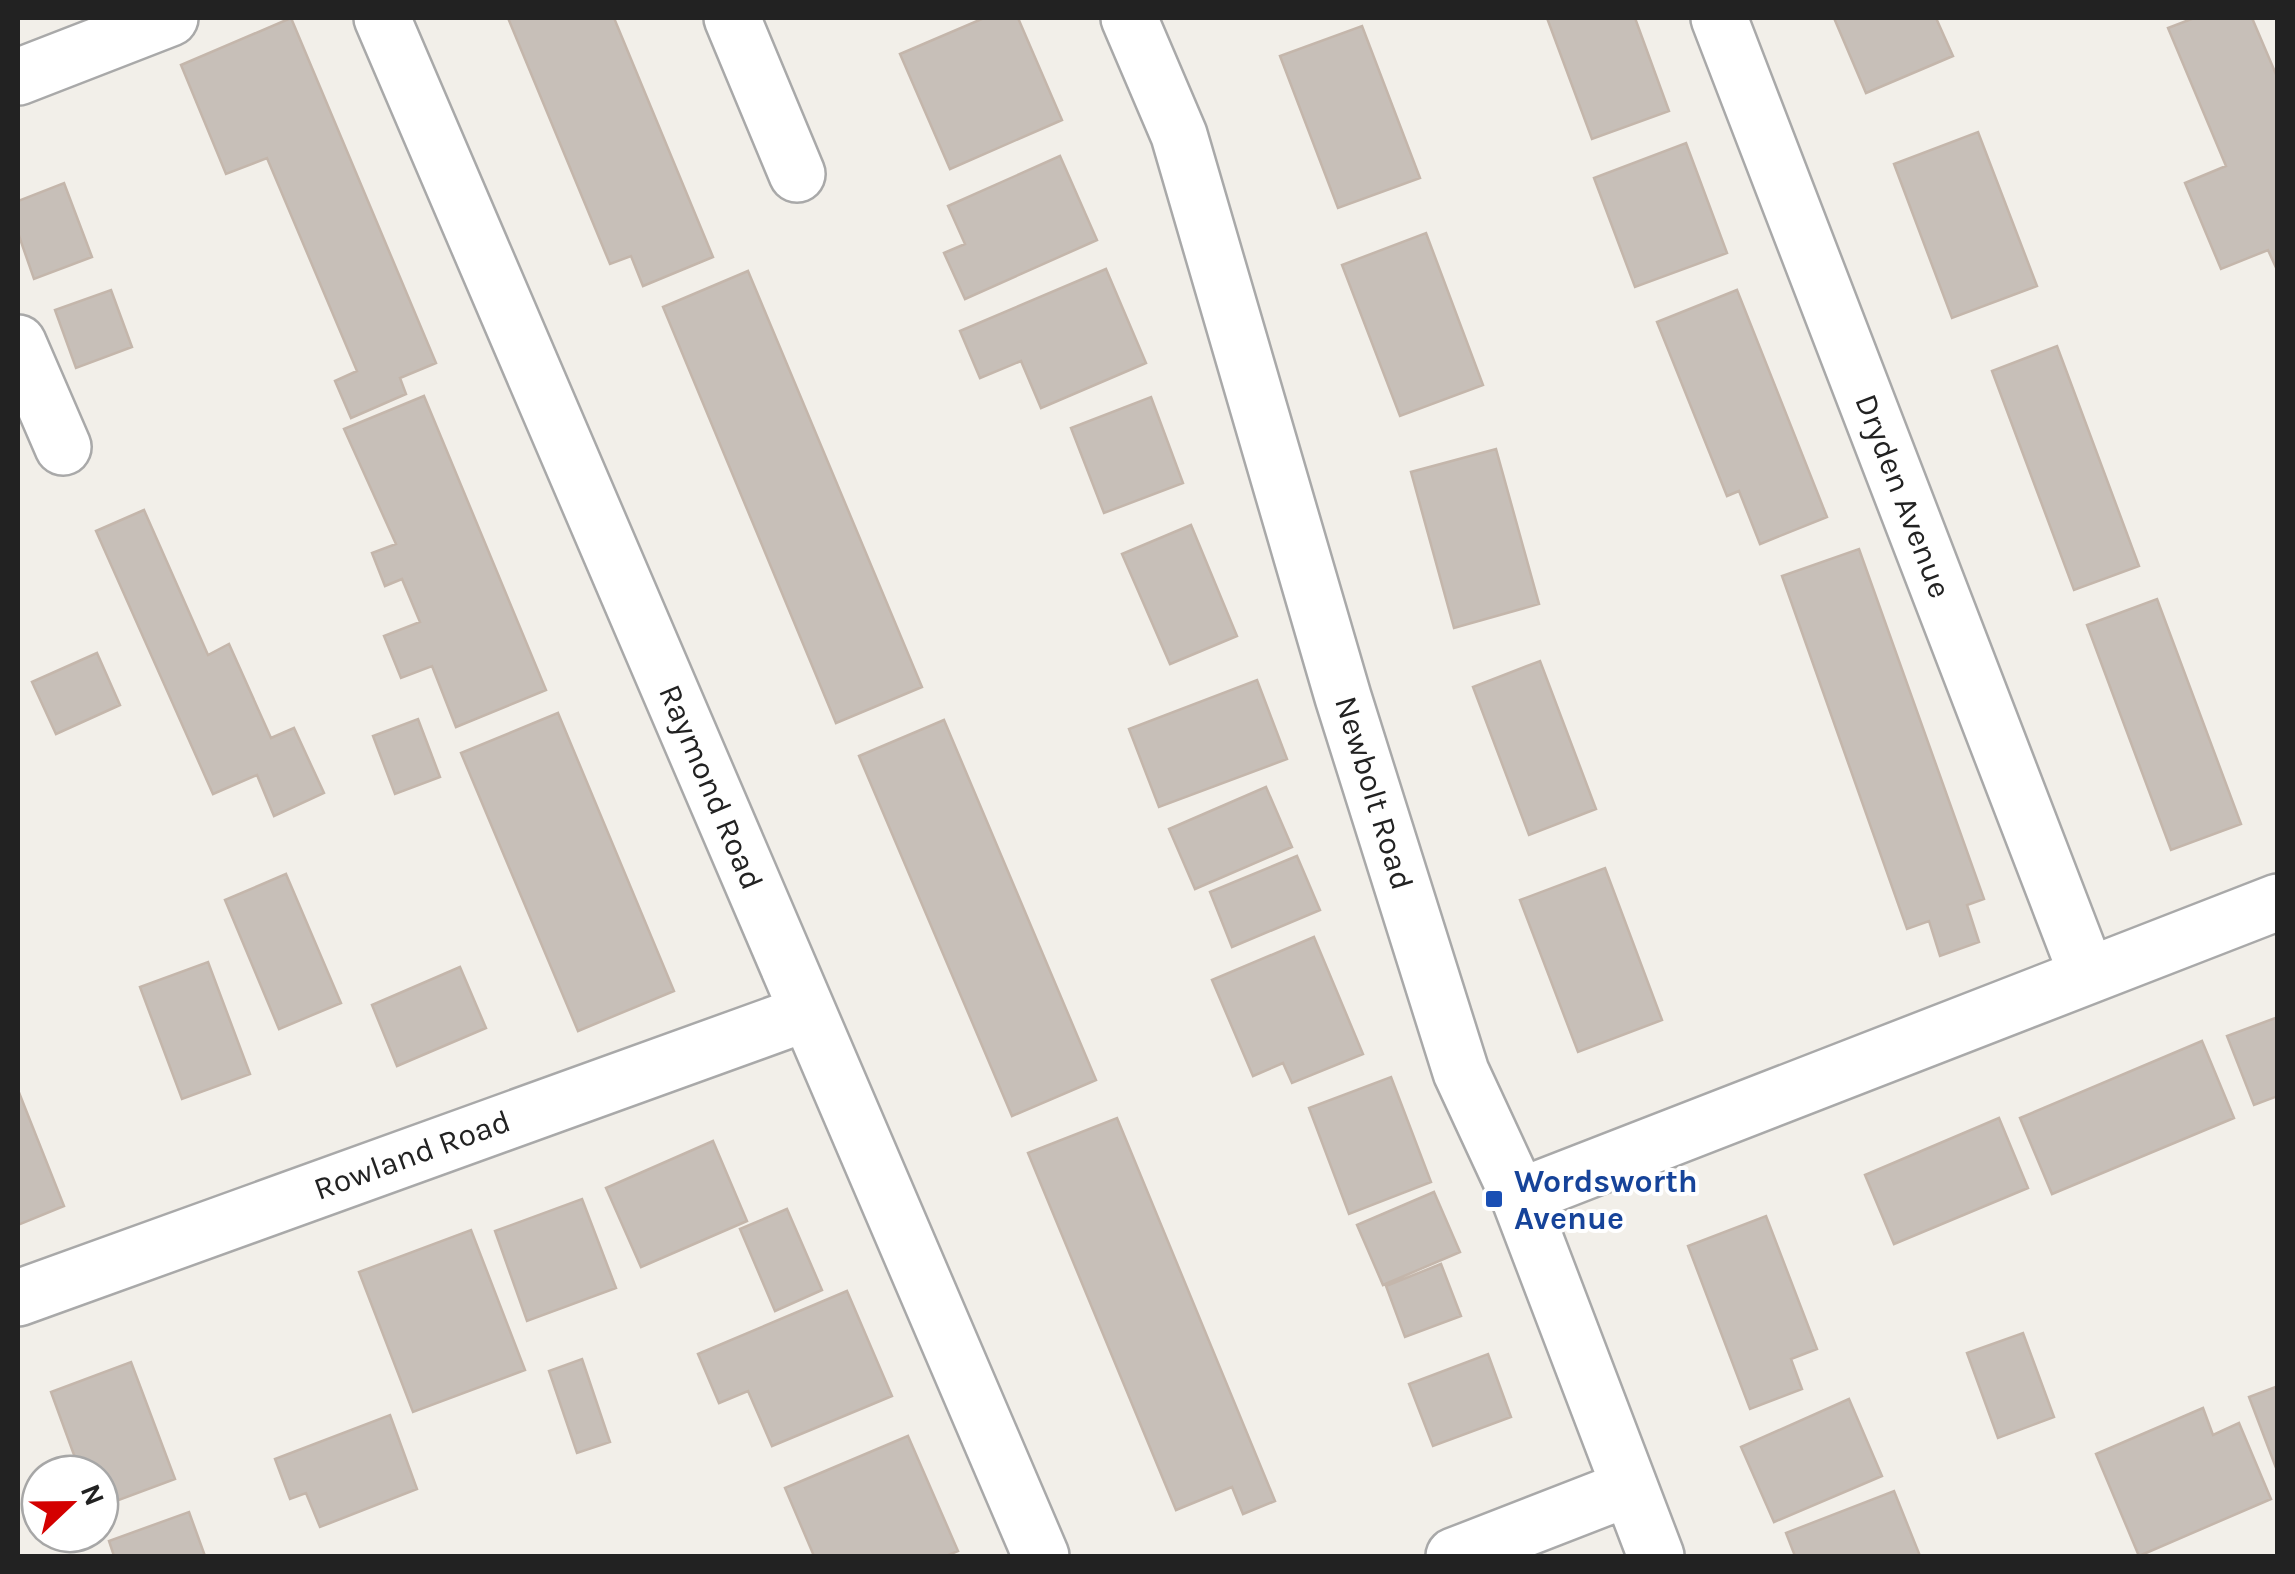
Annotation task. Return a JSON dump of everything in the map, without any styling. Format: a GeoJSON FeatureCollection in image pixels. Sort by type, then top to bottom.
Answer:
{"type":"FeatureCollection","features":[{"type":"Feature","properties":{"kind":"street"},"geometry":{"type":"LineString","coordinates":[[18,77],[170,18]]}},
{"type":"Feature","properties":{"kind":"street","name":"Raymond Road"},"geometry":{"type":"LineString","coordinates":[[382,18],[1041,1556]]}},
{"type":"Feature","properties":{"kind":"street"},"geometry":{"type":"LineString","coordinates":[[732,18],[797,174]]}},
{"type":"Feature","properties":{"kind":"street","name":"Newbolt Road"},"geometry":{"type":"LineString","coordinates":[[1129,18],[1178,136],[1344,697],[1461,1072],[1518,1197],[1656,1556]]}},
{"type":"Feature","properties":{"kind":"street","name":"Dryden Avenue"},"geometry":{"type":"LineString","coordinates":[[1719,18],[2087,974]]}},
{"type":"Feature","properties":{"kind":"street"},"geometry":{"type":"LineString","coordinates":[[18,343],[63,447]]}},
{"type":"Feature","properties":{"kind":"street"},"geometry":{"type":"LineString","coordinates":[[1518,1197],[2278,902]]}},
{"type":"Feature","properties":{"kind":"street","name":"Rowland Road"},"geometry":{"type":"LineString","coordinates":[[18,1298],[807,1013]]}},
{"type":"Feature","properties":{"kind":"street"},"geometry":{"type":"LineString","coordinates":[[1454,1556],[1629,1488]]}},
{"type":"Feature","properties":{"kind":"building"},"geometry":{"type":"Polygon","coordinates":[[[291,18],[436,363],[400,378],[406,394],[351,418],[335,381],[357,371],[267,158],[226,174],[181,65],[291,18]]]}},
{"type":"Feature","properties":{"kind":"building"},"geometry":{"type":"Polygon","coordinates":[[[508,18],[614,18],[713,257],[643,286],[631,256],[610,264],[508,18]]]}},
{"type":"Feature","properties":{"kind":"building"},"geometry":{"type":"Polygon","coordinates":[[[984,18],[1018,18],[1062,120],[950,169],[900,54],[984,18]]]}},
{"type":"Feature","properties":{"kind":"building"},"geometry":{"type":"Polygon","coordinates":[[[1547,18],[1635,18],[1669,111],[1592,139],[1547,18]]]}},
{"type":"Feature","properties":{"kind":"building"},"geometry":{"type":"Polygon","coordinates":[[[1834,18],[1936,18],[1953,56],[1866,93],[1834,18]]]}},
{"type":"Feature","properties":{"kind":"building"},"geometry":{"type":"Polygon","coordinates":[[[2194,18],[2252,18],[2278,79],[2278,272],[2268,250],[2221,269],[2185,183],[2226,166],[2168,28],[2194,18]]]}},
{"type":"Feature","properties":{"kind":"building"},"geometry":{"type":"Polygon","coordinates":[[[1362,26],[1420,178],[1338,208],[1280,56],[1362,26]]]}},
{"type":"Feature","properties":{"kind":"building"},"geometry":{"type":"Polygon","coordinates":[[[1978,132],[2037,286],[1952,318],[1894,164],[1978,132]]]}},
{"type":"Feature","properties":{"kind":"building"},"geometry":{"type":"Polygon","coordinates":[[[1686,143],[1727,253],[1635,287],[1594,178],[1686,143]]]}},
{"type":"Feature","properties":{"kind":"building"},"geometry":{"type":"Polygon","coordinates":[[[1060,156],[1097,240],[965,299],[944,253],[965,244],[948,206],[1060,156]]]}},
{"type":"Feature","properties":{"kind":"building"},"geometry":{"type":"Polygon","coordinates":[[[64,183],[92,257],[34,279],[18,233],[18,201],[64,183]]]}},
{"type":"Feature","properties":{"kind":"building"},"geometry":{"type":"Polygon","coordinates":[[[1426,233],[1483,385],[1400,416],[1342,265],[1426,233]]]}},
{"type":"Feature","properties":{"kind":"building"},"geometry":{"type":"Polygon","coordinates":[[[1106,269],[1146,363],[1041,408],[1021,361],[980,378],[960,331],[1106,269]]]}},
{"type":"Feature","properties":{"kind":"building"},"geometry":{"type":"Polygon","coordinates":[[[748,271],[922,687],[836,723],[663,307],[748,271]]]}},
{"type":"Feature","properties":{"kind":"building"},"geometry":{"type":"Polygon","coordinates":[[[111,290],[132,347],[76,368],[55,310],[111,290]]]}},
{"type":"Feature","properties":{"kind":"building"},"geometry":{"type":"Polygon","coordinates":[[[1737,290],[1827,517],[1760,544],[1739,491],[1727,496],[1657,322],[1737,290]]]}},
{"type":"Feature","properties":{"kind":"building"},"geometry":{"type":"Polygon","coordinates":[[[2057,346],[2139,566],[2074,590],[1992,371],[2057,346]]]}},
{"type":"Feature","properties":{"kind":"building"},"geometry":{"type":"Polygon","coordinates":[[[424,396],[546,690],[456,727],[432,666],[401,678],[384,636],[420,622],[402,579],[385,586],[372,553],[396,544],[344,429],[424,396]]]}},
{"type":"Feature","properties":{"kind":"building"},"geometry":{"type":"Polygon","coordinates":[[[1151,397],[1183,483],[1104,513],[1071,428],[1151,397]]]}},
{"type":"Feature","properties":{"kind":"building"},"geometry":{"type":"Polygon","coordinates":[[[1496,449],[1539,604],[1454,628],[1411,472],[1496,449]]]}},
{"type":"Feature","properties":{"kind":"building"},"geometry":{"type":"Polygon","coordinates":[[[144,510],[208,655],[229,644],[271,738],[294,728],[324,793],[274,816],[257,775],[213,794],[96,531],[144,510]]]}},
{"type":"Feature","properties":{"kind":"building"},"geometry":{"type":"Polygon","coordinates":[[[1191,525],[1237,636],[1170,664],[1122,554],[1191,525]]]}},
{"type":"Feature","properties":{"kind":"building"},"geometry":{"type":"Polygon","coordinates":[[[1859,549],[1984,899],[1967,905],[1979,942],[1940,956],[1929,921],[1907,929],[1782,576],[1859,549]]]}},
{"type":"Feature","properties":{"kind":"building"},"geometry":{"type":"Polygon","coordinates":[[[2157,599],[2241,824],[2171,850],[2087,625],[2157,599]]]}},
{"type":"Feature","properties":{"kind":"building"},"geometry":{"type":"Polygon","coordinates":[[[97,653],[120,705],[56,734],[32,682],[97,653]]]}},
{"type":"Feature","properties":{"kind":"building"},"geometry":{"type":"Polygon","coordinates":[[[1540,661],[1596,809],[1529,835],[1473,687],[1540,661]]]}},
{"type":"Feature","properties":{"kind":"building"},"geometry":{"type":"Polygon","coordinates":[[[1257,680],[1287,759],[1159,807],[1129,729],[1257,680]]]}},
{"type":"Feature","properties":{"kind":"building"},"geometry":{"type":"Polygon","coordinates":[[[558,713],[674,991],[578,1031],[461,753],[558,713]]]}},
{"type":"Feature","properties":{"kind":"building"},"geometry":{"type":"Polygon","coordinates":[[[418,719],[440,777],[395,794],[373,736],[418,719]]]}},
{"type":"Feature","properties":{"kind":"building"},"geometry":{"type":"Polygon","coordinates":[[[944,720],[1096,1080],[1012,1116],[859,756],[944,720]]]}},
{"type":"Feature","properties":{"kind":"building"},"geometry":{"type":"Polygon","coordinates":[[[1266,787],[1292,847],[1195,889],[1169,829],[1266,787]]]}},
{"type":"Feature","properties":{"kind":"building"},"geometry":{"type":"Polygon","coordinates":[[[1297,856],[1320,910],[1232,947],[1210,892],[1297,856]]]}},
{"type":"Feature","properties":{"kind":"building"},"geometry":{"type":"Polygon","coordinates":[[[1605,868],[1662,1020],[1578,1052],[1520,900],[1605,868]]]}},
{"type":"Feature","properties":{"kind":"building"},"geometry":{"type":"Polygon","coordinates":[[[286,874],[341,1003],[279,1029],[225,900],[286,874]]]}},
{"type":"Feature","properties":{"kind":"building"},"geometry":{"type":"Polygon","coordinates":[[[1314,937],[1363,1054],[1292,1083],[1283,1063],[1253,1076],[1212,980],[1314,937]]]}},
{"type":"Feature","properties":{"kind":"building"},"geometry":{"type":"Polygon","coordinates":[[[208,962],[250,1074],[182,1099],[140,987],[208,962]]]}},
{"type":"Feature","properties":{"kind":"building"},"geometry":{"type":"Polygon","coordinates":[[[460,967],[486,1028],[397,1066],[372,1005],[460,967]]]}},
{"type":"Feature","properties":{"kind":"building"},"geometry":{"type":"Polygon","coordinates":[[[2278,1017],[2278,1096],[2254,1105],[2227,1036],[2278,1017]]]}},
{"type":"Feature","properties":{"kind":"building"},"geometry":{"type":"Polygon","coordinates":[[[2202,1041],[2234,1118],[2052,1194],[2020,1118],[2202,1041]]]}},
{"type":"Feature","properties":{"kind":"building"},"geometry":{"type":"Polygon","coordinates":[[[1391,1077],[1431,1182],[1349,1214],[1309,1108],[1391,1077]]]}},
{"type":"Feature","properties":{"kind":"building"},"geometry":{"type":"Polygon","coordinates":[[[18,1090],[64,1206],[18,1225],[18,1090]]]}},
{"type":"Feature","properties":{"kind":"building"},"geometry":{"type":"Polygon","coordinates":[[[1117,1118],[1275,1501],[1243,1514],[1232,1487],[1176,1510],[1028,1153],[1117,1118]]]}},
{"type":"Feature","properties":{"kind":"building"},"geometry":{"type":"Polygon","coordinates":[[[1999,1118],[2028,1188],[1894,1244],[1865,1175],[1999,1118]]]}},
{"type":"Feature","properties":{"kind":"building"},"geometry":{"type":"Polygon","coordinates":[[[713,1141],[747,1221],[641,1267],[606,1188],[713,1141]]]}},
{"type":"Feature","properties":{"kind":"building"},"geometry":{"type":"Polygon","coordinates":[[[1434,1192],[1460,1252],[1383,1285],[1357,1225],[1434,1192]]]}},
{"type":"Feature","properties":{"kind":"building"},"geometry":{"type":"Polygon","coordinates":[[[582,1199],[616,1288],[527,1321],[495,1231],[582,1199]]]}},
{"type":"Feature","properties":{"kind":"building"},"geometry":{"type":"Polygon","coordinates":[[[787,1209],[822,1290],[775,1311],[740,1229],[787,1209]]]}},
{"type":"Feature","properties":{"kind":"building"},"geometry":{"type":"Polygon","coordinates":[[[1766,1216],[1817,1349],[1791,1359],[1802,1389],[1750,1409],[1688,1246],[1766,1216]]]}},
{"type":"Feature","properties":{"kind":"building"},"geometry":{"type":"Polygon","coordinates":[[[471,1230],[525,1370],[413,1412],[359,1272],[471,1230]]]}},
{"type":"Feature","properties":{"kind":"building"},"geometry":{"type":"Polygon","coordinates":[[[1441,1264],[1461,1316],[1405,1337],[1386,1286],[1441,1264]]]}},
{"type":"Feature","properties":{"kind":"building"},"geometry":{"type":"Polygon","coordinates":[[[847,1291],[892,1396],[772,1446],[748,1391],[719,1403],[698,1354],[847,1291]]]}},
{"type":"Feature","properties":{"kind":"building"},"geometry":{"type":"Polygon","coordinates":[[[2023,1333],[2054,1417],[1998,1438],[1967,1353],[2023,1333]]]}},
{"type":"Feature","properties":{"kind":"building"},"geometry":{"type":"Polygon","coordinates":[[[1488,1354],[1511,1417],[1433,1446],[1409,1384],[1488,1354]]]}},
{"type":"Feature","properties":{"kind":"building"},"geometry":{"type":"Polygon","coordinates":[[[582,1359],[610,1442],[577,1453],[549,1371],[582,1359]]]}},
{"type":"Feature","properties":{"kind":"building"},"geometry":{"type":"Polygon","coordinates":[[[131,1362],[175,1479],[120,1500],[120,1454],[74,1454],[51,1392],[131,1362]]]}},
{"type":"Feature","properties":{"kind":"building"},"geometry":{"type":"Polygon","coordinates":[[[2278,1386],[2278,1473],[2249,1397],[2278,1386]]]}},
{"type":"Feature","properties":{"kind":"building"},"geometry":{"type":"Polygon","coordinates":[[[1849,1399],[1882,1476],[1774,1522],[1741,1447],[1849,1399]]]}},
{"type":"Feature","properties":{"kind":"building"},"geometry":{"type":"Polygon","coordinates":[[[2203,1408],[2213,1435],[2239,1423],[2271,1499],[2139,1556],[2096,1454],[2203,1408]]]}},
{"type":"Feature","properties":{"kind":"building"},"geometry":{"type":"Polygon","coordinates":[[[390,1415],[417,1489],[320,1527],[306,1493],[290,1499],[275,1459],[390,1415]]]}},
{"type":"Feature","properties":{"kind":"building"},"geometry":{"type":"Polygon","coordinates":[[[908,1436],[958,1551],[946,1556],[814,1556],[785,1488],[908,1436]]]}},
{"type":"Feature","properties":{"kind":"building"},"geometry":{"type":"Polygon","coordinates":[[[1894,1491],[1920,1556],[1795,1556],[1786,1533],[1894,1491]]]}},
{"type":"Feature","properties":{"kind":"building"},"geometry":{"type":"Polygon","coordinates":[[[189,1512],[205,1556],[114,1556],[120,1554],[120,1537],[189,1512]]]}},
{"type":"Feature","properties":{"kind":"place","name":"Wordsworth Avenue"},"geometry":{"type":"Point","coordinates":[1494,1199]}}]}
